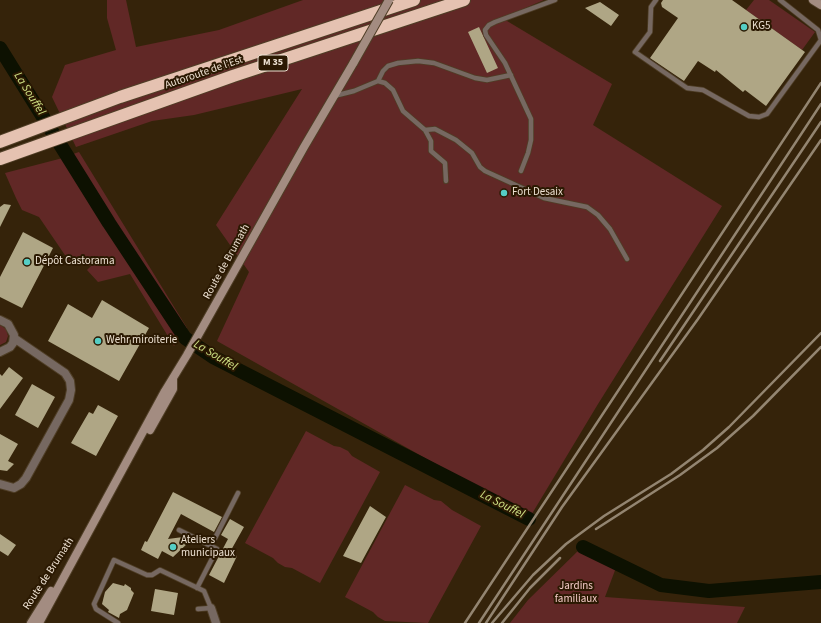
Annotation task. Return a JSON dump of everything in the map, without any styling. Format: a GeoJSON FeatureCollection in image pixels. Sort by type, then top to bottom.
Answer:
{"type":"FeatureCollection","features":[{"type":"Feature","properties":{"kind":"highway","name":"Autoroute de l’Est"},"geometry":{"type":"LineString","coordinates":[[0,142],[221,62],[414,0]]}},
{"type":"Feature","properties":{"kind":"highway","name":"Autoroute de l’Est"},"geometry":{"type":"LineString","coordinates":[[0,159],[83,128],[233,76],[464,0]]}},
{"type":"Feature","properties":{"kind":"main road","name":"Route de Brumath"},"geometry":{"type":"LineString","coordinates":[[39,623],[173,379],[389,0]]}},
{"type":"Feature","properties":{"kind":"main road"},"geometry":{"type":"LineString","coordinates":[[813,0],[821,5]]}},
{"type":"Feature","properties":{"kind":"main road","name":"Route de Brumath"},"geometry":{"type":"LineString","coordinates":[[31,623],[86,536]]}},
{"type":"Feature","properties":{"kind":"street"},"geometry":{"type":"LineString","coordinates":[[0,320],[11,327],[14,338],[65,373],[70,381],[71,390],[69,400],[26,478],[21,484],[14,488],[0,484]]}},
{"type":"Feature","properties":{"kind":"street"},"geometry":{"type":"LineString","coordinates":[[10,347],[14,338]]}},
{"type":"Feature","properties":{"kind":"street"},"geometry":{"type":"LineString","coordinates":[[0,352],[10,347],[24,346]]}},
{"type":"Feature","properties":{"kind":"street"},"geometry":{"type":"LineString","coordinates":[[210,608],[216,623]]}},
{"type":"Feature","properties":{"kind":"lane"},"geometry":{"type":"LineString","coordinates":[[521,171],[531,140],[531,119],[511,75],[486,35],[486,28],[495,22],[555,0]]}},
{"type":"Feature","properties":{"kind":"lane"},"geometry":{"type":"LineString","coordinates":[[656,0],[651,7],[650,32],[635,52],[688,88],[703,90],[749,116],[759,117],[767,114],[821,40],[818,30],[780,0]]}},
{"type":"Feature","properties":{"kind":"lane"},"geometry":{"type":"LineString","coordinates":[[378,81],[383,70],[388,66],[398,63],[418,61],[434,64],[475,78],[487,80],[511,75]]}},
{"type":"Feature","properties":{"kind":"lane"},"geometry":{"type":"LineString","coordinates":[[334,96],[354,91],[378,81],[385,83],[392,90],[403,111],[425,130],[431,141],[430,151],[445,163],[446,181]]}},
{"type":"Feature","properties":{"kind":"lane"},"geometry":{"type":"LineString","coordinates":[[425,130],[435,129],[456,140],[472,153],[480,167],[485,171],[544,198],[587,207],[598,215],[610,229],[627,259]]}},
{"type":"Feature","properties":{"kind":"lane"},"geometry":{"type":"LineString","coordinates":[[211,546],[238,493]]}},
{"type":"Feature","properties":{"kind":"lane"},"geometry":{"type":"LineString","coordinates":[[179,530],[217,549],[197,588]]}},
{"type":"Feature","properties":{"kind":"lane"},"geometry":{"type":"LineString","coordinates":[[118,623],[96,609],[94,604],[114,560],[149,576],[160,570],[204,591],[210,608],[198,609]]}},
{"type":"Feature","properties":{"kind":"green space"},"geometry":{"type":"Polygon","coordinates":[[[107,0],[126,0],[136,47],[219,30],[303,0],[544,0],[502,18],[612,84],[593,125],[722,206],[598,404],[530,517],[217,341],[249,272],[216,225],[302,89],[194,115],[152,121],[76,147],[52,97],[65,65],[116,50],[107,18],[107,0]]]}},
{"type":"Feature","properties":{"kind":"green space"},"geometry":{"type":"Polygon","coordinates":[[[754,0],[769,0],[815,32],[802,50],[746,10],[754,0]]]}},
{"type":"Feature","properties":{"kind":"green space"},"geometry":{"type":"Polygon","coordinates":[[[79,152],[187,328],[174,346],[130,274],[98,282],[87,270],[91,266],[69,261],[39,217],[22,210],[5,173],[59,159],[79,152]]]}},
{"type":"Feature","properties":{"kind":"green space"},"geometry":{"type":"Polygon","coordinates":[[[0,325],[6,329],[8,336],[6,342],[0,345],[0,325]]]}},
{"type":"Feature","properties":{"kind":"green space"},"geometry":{"type":"Polygon","coordinates":[[[306,431],[334,446],[348,451],[352,456],[380,472],[320,583],[292,568],[285,567],[273,558],[245,543],[306,431]]]}},
{"type":"Feature","properties":{"kind":"green space"},"geometry":{"type":"Polygon","coordinates":[[[405,485],[434,500],[441,501],[452,510],[481,526],[428,623],[385,621],[373,612],[345,597],[405,485]]]}},
{"type":"Feature","properties":{"kind":"green space","name":"Jardins familiaux"},"geometry":{"type":"Polygon","coordinates":[[[582,547],[617,565],[605,597],[745,607],[737,623],[510,623],[528,600],[582,547]]]}},
{"type":"Feature","properties":{"kind":"building"},"geometry":{"type":"Polygon","coordinates":[[[663,0],[732,0],[805,52],[766,106],[745,90],[743,92],[716,70],[715,72],[698,61],[684,81],[650,58],[678,18],[662,7],[661,3],[663,0]]]}},
{"type":"Feature","properties":{"kind":"building"},"geometry":{"type":"Polygon","coordinates":[[[600,2],[619,15],[611,26],[585,8],[600,2]]]}},
{"type":"Feature","properties":{"kind":"building"},"geometry":{"type":"Polygon","coordinates":[[[479,27],[498,68],[487,73],[468,32],[479,27]]]}},
{"type":"Feature","properties":{"kind":"building"},"geometry":{"type":"Polygon","coordinates":[[[4,204],[11,205],[0,227],[0,207],[4,204]]]}},
{"type":"Feature","properties":{"kind":"building","name":"Dépôt Castorama"},"geometry":{"type":"Polygon","coordinates":[[[23,232],[53,248],[22,308],[0,297],[0,277],[23,232]]]}},
{"type":"Feature","properties":{"kind":"building","name":"Wehr miroiterie"},"geometry":{"type":"Polygon","coordinates":[[[102,300],[149,328],[119,381],[48,341],[68,304],[92,318],[102,300]]]}},
{"type":"Feature","properties":{"kind":"building"},"geometry":{"type":"Polygon","coordinates":[[[9,367],[23,378],[0,409],[0,374],[2,376],[9,367]]]}},
{"type":"Feature","properties":{"kind":"building"},"geometry":{"type":"Polygon","coordinates":[[[32,384],[55,397],[38,428],[15,415],[32,384]]]}},
{"type":"Feature","properties":{"kind":"building"},"geometry":{"type":"Polygon","coordinates":[[[98,405],[118,416],[96,456],[71,443],[89,412],[93,414],[98,405]]]}},
{"type":"Feature","properties":{"kind":"building"},"geometry":{"type":"Polygon","coordinates":[[[0,434],[18,444],[8,461],[14,464],[7,471],[0,470],[0,434]]]}},
{"type":"Feature","properties":{"kind":"building"},"geometry":{"type":"Polygon","coordinates":[[[173,492],[222,517],[214,532],[181,514],[168,539],[183,537],[188,543],[173,557],[162,551],[158,559],[141,550],[145,541],[147,542],[173,492]]]}},
{"type":"Feature","properties":{"kind":"building"},"geometry":{"type":"Polygon","coordinates":[[[370,506],[386,517],[361,563],[343,556],[370,506]]]}},
{"type":"Feature","properties":{"kind":"building"},"geometry":{"type":"Polygon","coordinates":[[[230,519],[244,527],[230,552],[237,556],[224,583],[209,575],[228,539],[221,535],[230,519]]]}},
{"type":"Feature","properties":{"kind":"building"},"geometry":{"type":"Polygon","coordinates":[[[0,534],[16,545],[8,556],[0,551],[0,534]]]}},
{"type":"Feature","properties":{"kind":"building"},"geometry":{"type":"Polygon","coordinates":[[[113,583],[124,586],[125,584],[131,588],[134,593],[127,610],[120,614],[119,618],[108,612],[109,610],[102,604],[105,592],[113,583]]]}},
{"type":"Feature","properties":{"kind":"building"},"geometry":{"type":"Polygon","coordinates":[[[155,589],[178,593],[174,615],[151,611],[155,589]]]}},
{"type":"Feature","properties":{"kind":"waterway","name":"La Souffel"},"geometry":{"type":"LineString","coordinates":[[0,48],[109,223],[185,338],[213,357],[529,519]]}},
{"type":"Feature","properties":{"kind":"waterway","name":"La Souffel"},"geometry":{"type":"LineString","coordinates":[[583,547],[661,585],[709,591],[821,582]]}},
{"type":"Feature","properties":{"kind":"railway"},"geometry":{"type":"LineString","coordinates":[[465,623],[821,83]]}},
{"type":"Feature","properties":{"kind":"railway"},"geometry":{"type":"LineString","coordinates":[[479,623],[821,104]]}},
{"type":"Feature","properties":{"kind":"railway"},"geometry":{"type":"LineString","coordinates":[[660,361],[821,122]]}},
{"type":"Feature","properties":{"kind":"railway"},"geometry":{"type":"LineString","coordinates":[[486,623],[562,507],[698,319],[821,140]]}},
{"type":"Feature","properties":{"kind":"railway"},"geometry":{"type":"LineString","coordinates":[[492,623],[533,575],[566,544],[604,516],[671,474],[703,450],[729,427],[821,333]]}},
{"type":"Feature","properties":{"kind":"railway"},"geometry":{"type":"LineString","coordinates":[[596,529],[680,475],[717,448],[753,416],[821,347]]}},
{"type":"Feature","properties":{"kind":"railway"},"geometry":{"type":"LineString","coordinates":[[502,623],[530,588],[560,558]]}},
{"type":"Feature","properties":{"kind":"place","name":"KG5"},"geometry":{"type":"Point","coordinates":[744,27]}},
{"type":"Feature","properties":{"kind":"place","name":"Fort Desaix"},"geometry":{"type":"Point","coordinates":[504,193]}},
{"type":"Feature","properties":{"kind":"place","name":"Dépôt Castorama"},"geometry":{"type":"Point","coordinates":[27,262]}},
{"type":"Feature","properties":{"kind":"place","name":"Wehr miroiterie"},"geometry":{"type":"Point","coordinates":[98,341]}},
{"type":"Feature","properties":{"kind":"place","name":"Ateliers municipaux"},"geometry":{"type":"Point","coordinates":[173,547]}}]}
